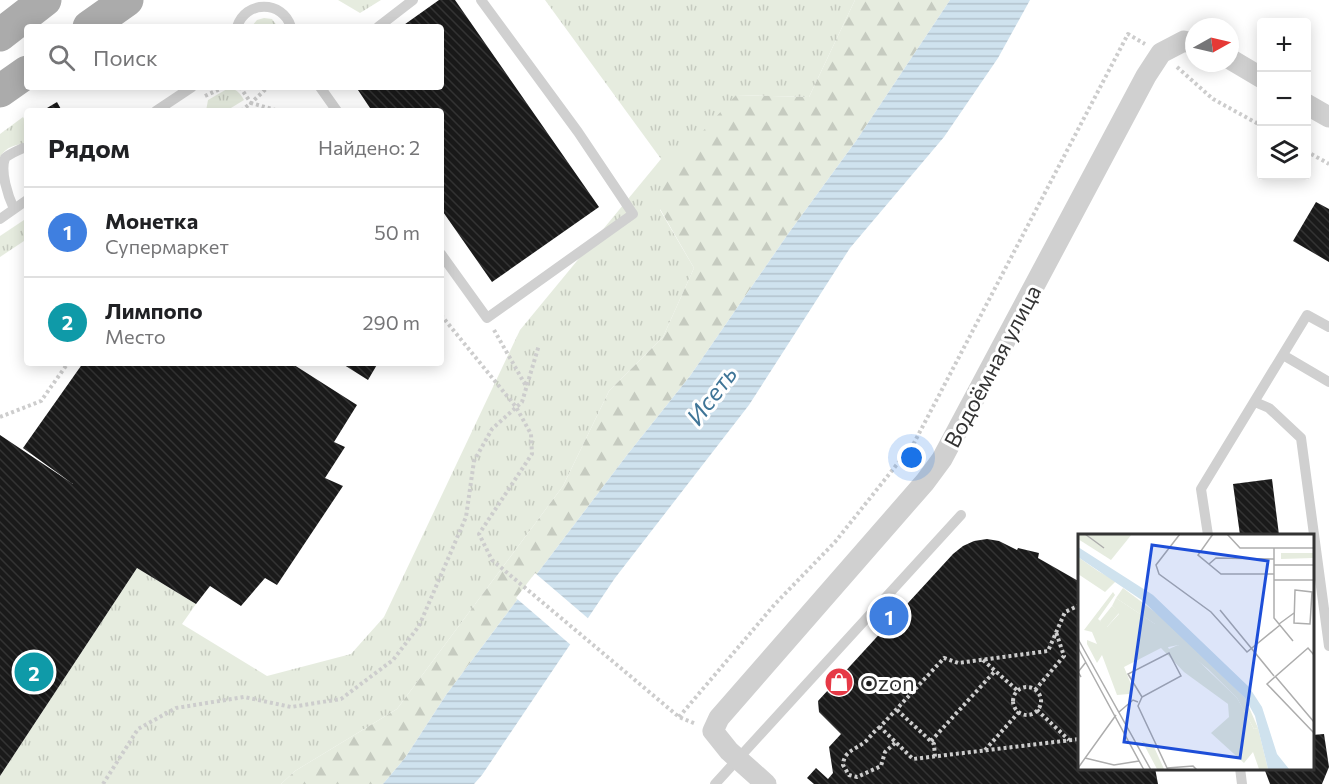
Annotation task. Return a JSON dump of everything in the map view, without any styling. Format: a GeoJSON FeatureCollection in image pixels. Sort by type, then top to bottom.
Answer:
{"type":"FeatureCollection","features":[{"type":"Feature","properties":{"kind":"main road"},"geometry":{"type":"LineString","coordinates":[[0,35],[45,0]]}},
{"type":"Feature","properties":{"kind":"main road"},"geometry":{"type":"LineString","coordinates":[[93,24],[127,0]]}},
{"type":"Feature","properties":{"kind":"main road"},"geometry":{"type":"LineString","coordinates":[[0,91],[24,74]]}},
{"type":"Feature","properties":{"kind":"street"},"geometry":{"type":"LineString","coordinates":[[1161,54],[1185,41]]}},
{"type":"Feature","properties":{"kind":"street","name":"Водоёмная улица"},"geometry":{"type":"LineString","coordinates":[[713,731],[719,718],[925,482],[942,459],[1132,102],[1161,54]]}},
{"type":"Feature","properties":{"kind":"street"},"geometry":{"type":"LineString","coordinates":[[1239,64],[1257,75]]}},
{"type":"Feature","properties":{"kind":"street"},"geometry":{"type":"LineString","coordinates":[[1311,107],[1329,117]]}},
{"type":"Feature","properties":{"kind":"street"},"geometry":{"type":"LineString","coordinates":[[713,731],[765,784]]}},
{"type":"Feature","properties":{"kind":"lane"},"geometry":{"type":"LineString","coordinates":[[382,24],[413,0]]}},
{"type":"Feature","properties":{"kind":"lane"},"geometry":{"type":"LineString","coordinates":[[444,258],[487,318],[633,214],[578,132],[482,0]]}},
{"type":"Feature","properties":{"kind":"lane"},"geometry":{"type":"LineString","coordinates":[[238,24],[246,4],[264,4],[278,8],[289,18],[290,24]]}},
{"type":"Feature","properties":{"kind":"lane"},"geometry":{"type":"LineString","coordinates":[[160,108],[188,90]]}},
{"type":"Feature","properties":{"kind":"lane"},"geometry":{"type":"LineString","coordinates":[[322,90],[335,108]]}},
{"type":"Feature","properties":{"kind":"lane"},"geometry":{"type":"LineString","coordinates":[[14,209],[2,184],[0,168],[5,159],[22,148]]}},
{"type":"Feature","properties":{"kind":"lane"},"geometry":{"type":"LineString","coordinates":[[0,219],[24,202]]}},
{"type":"Feature","properties":{"kind":"lane"},"geometry":{"type":"LineString","coordinates":[[1208,534],[1202,489],[1306,315],[1329,327]]}},
{"type":"Feature","properties":{"kind":"lane"},"geometry":{"type":"LineString","coordinates":[[1283,355],[1329,382]]}},
{"type":"Feature","properties":{"kind":"lane"},"geometry":{"type":"LineString","coordinates":[[1255,402],[1269,408],[1301,438],[1314,534]]}},
{"type":"Feature","properties":{"kind":"lane"},"geometry":{"type":"LineString","coordinates":[[715,784],[961,515]]}},
{"type":"Feature","properties":{"kind":"lane"},"geometry":{"type":"LineString","coordinates":[[1314,535],[1329,646]]}},
{"type":"Feature","properties":{"kind":"lane"},"geometry":{"type":"LineString","coordinates":[[1240,769],[1242,784]]}},
{"type":"Feature","properties":{"kind":"path"},"geometry":{"type":"LineString","coordinates":[[679,717],[775,604],[835,542],[915,443],[1128,34],[1161,54],[1213,99],[1257,123]]}},
{"type":"Feature","properties":{"kind":"path"},"geometry":{"type":"LineString","coordinates":[[242,90],[251,104],[267,108]]}},
{"type":"Feature","properties":{"kind":"path"},"geometry":{"type":"LineString","coordinates":[[245,108],[265,90]]}},
{"type":"Feature","properties":{"kind":"path"},"geometry":{"type":"LineString","coordinates":[[1311,154],[1329,164]]}},
{"type":"Feature","properties":{"kind":"path"},"geometry":{"type":"LineString","coordinates":[[487,318],[527,387]]}},
{"type":"Feature","properties":{"kind":"path"},"geometry":{"type":"LineString","coordinates":[[444,319],[516,408],[531,434],[532,454],[479,534],[492,560],[679,717],[713,731]]}},
{"type":"Feature","properties":{"kind":"path"},"geometry":{"type":"LineString","coordinates":[[103,784],[138,729],[176,708],[244,697],[291,707],[341,699],[393,660],[419,626],[466,517],[474,461],[492,429],[522,402],[539,345]]}},
{"type":"Feature","properties":{"kind":"path"},"geometry":{"type":"LineString","coordinates":[[0,417],[41,401],[66,366]]}},
{"type":"Feature","properties":{"kind":"path"},"geometry":{"type":"LineString","coordinates":[[896,742],[887,749],[881,766],[857,777],[849,775],[843,765],[845,756],[851,749],[863,744],[944,658],[958,663],[1048,651],[1065,612],[1078,606]]}},
{"type":"Feature","properties":{"kind":"path"},"geometry":{"type":"LineString","coordinates":[[1035,690],[1064,656],[1056,632]]}},
{"type":"Feature","properties":{"kind":"path"},"geometry":{"type":"LineString","coordinates":[[982,660],[1018,691]]}},
{"type":"Feature","properties":{"kind":"path"},"geometry":{"type":"LineString","coordinates":[[931,741],[995,671]]}},
{"type":"Feature","properties":{"kind":"path"},"geometry":{"type":"LineString","coordinates":[[1023,688],[1035,690],[1041,701],[1037,710],[1030,715],[1018,712],[1013,702],[1014,696],[1023,688]]}},
{"type":"Feature","properties":{"kind":"path"},"geometry":{"type":"LineString","coordinates":[[897,710],[934,744],[935,757]]}},
{"type":"Feature","properties":{"kind":"path"},"geometry":{"type":"LineString","coordinates":[[1037,710],[1070,741]]}},
{"type":"Feature","properties":{"kind":"path"},"geometry":{"type":"LineString","coordinates":[[985,751],[1018,712]]}},
{"type":"Feature","properties":{"kind":"path"},"geometry":{"type":"LineString","coordinates":[[880,727],[913,759],[1078,739]]}},
{"type":"Feature","properties":{"kind":"green space"},"geometry":{"type":"Polygon","coordinates":[[[338,0],[381,0],[360,13],[338,0]]]}},
{"type":"Feature","properties":{"kind":"green space"},"geometry":{"type":"Polygon","coordinates":[[[545,0],[855,0],[809,97],[736,95],[660,210],[694,268],[663,337],[609,391],[563,486],[397,709],[295,771],[281,784],[0,784],[0,776],[137,568],[196,604],[182,624],[267,676],[351,654],[384,617],[520,330],[661,159],[545,0]]]}},
{"type":"Feature","properties":{"kind":"green space"},"geometry":{"type":"Polygon","coordinates":[[[855,0],[950,0],[856,141],[788,234],[690,376],[502,620],[446,695],[405,758],[383,784],[281,784],[295,771],[397,709],[563,486],[609,391],[663,337],[694,268],[660,209],[661,177],[736,95],[809,97],[855,0]]]}},
{"type":"Feature","properties":{"kind":"green space"},"geometry":{"type":"Polygon","coordinates":[[[272,19],[276,24],[254,24],[257,20],[272,19]]]}},
{"type":"Feature","properties":{"kind":"green space"},"geometry":{"type":"Polygon","coordinates":[[[225,90],[235,90],[244,100],[231,108],[207,108],[208,100],[225,90]]]}},
{"type":"Feature","properties":{"kind":"green space"},"geometry":{"type":"Polygon","coordinates":[[[23,117],[24,144],[8,148],[0,157],[0,134],[23,117]]]}},
{"type":"Feature","properties":{"kind":"green space"},"geometry":{"type":"Polygon","coordinates":[[[24,220],[24,241],[0,257],[0,236],[24,220]]]}},
{"type":"Feature","properties":{"kind":"water","name":"Исеть"},"geometry":{"type":"Polygon","coordinates":[[[950,0],[1030,0],[998,58],[944,137],[850,248],[749,405],[615,578],[482,775],[474,784],[383,784],[405,758],[446,695],[502,620],[690,376],[788,234],[856,141],[950,0]]]}},
{"type":"Feature","properties":{"kind":"pier"},"geometry":{"type":"Polygon","coordinates":[[[535,573],[590,620],[572,646],[516,598],[535,573]]]}},
{"type":"Feature","properties":{"kind":"building"},"geometry":{"type":"Polygon","coordinates":[[[439,0],[455,0],[599,207],[492,282],[444,213],[444,108],[370,108],[358,90],[444,90],[444,24],[405,24],[439,0]]]}},
{"type":"Feature","properties":{"kind":"building"},"geometry":{"type":"Polygon","coordinates":[[[57,102],[60,108],[47,108],[57,102]]]}},
{"type":"Feature","properties":{"kind":"building"},"geometry":{"type":"Polygon","coordinates":[[[1316,202],[1329,209],[1329,262],[1293,241],[1316,202]]]}},
{"type":"Feature","properties":{"kind":"building"},"geometry":{"type":"Polygon","coordinates":[[[81,366],[296,366],[357,405],[334,442],[345,447],[325,478],[343,486],[277,585],[265,578],[241,606],[210,586],[196,604],[137,568],[0,776],[0,435],[73,484],[23,448],[81,366]]]}},
{"type":"Feature","properties":{"kind":"building"},"geometry":{"type":"Polygon","coordinates":[[[346,366],[376,366],[368,380],[346,366]]]}},
{"type":"Feature","properties":{"kind":"building"},"geometry":{"type":"Polygon","coordinates":[[[1272,479],[1279,534],[1240,534],[1233,484],[1272,479]]]}},
{"type":"Feature","properties":{"kind":"building"},"geometry":{"type":"Polygon","coordinates":[[[987,539],[999,541],[1017,550],[1018,548],[1039,553],[1038,558],[1078,581],[1078,769],[1155,769],[1158,784],[814,784],[807,778],[816,768],[828,779],[833,773],[829,747],[841,734],[819,712],[818,701],[953,554],[974,541],[987,539]]]}},
{"type":"Feature","properties":{"kind":"building"},"geometry":{"type":"Polygon","coordinates":[[[1324,734],[1329,767],[1322,784],[1270,784],[1264,769],[1314,769],[1314,735],[1324,734]]]}},
{"type":"Feature","properties":{"kind":"place","name":"Монетка"},"geometry":{"type":"Point","coordinates":[889,616]}},
{"type":"Feature","properties":{"kind":"place","name":"Лимпопо"},"geometry":{"type":"Point","coordinates":[34,672]}},
{"type":"Feature","properties":{"kind":"place","name":"Ozon"},"geometry":{"type":"Point","coordinates":[839,682]}}]}
